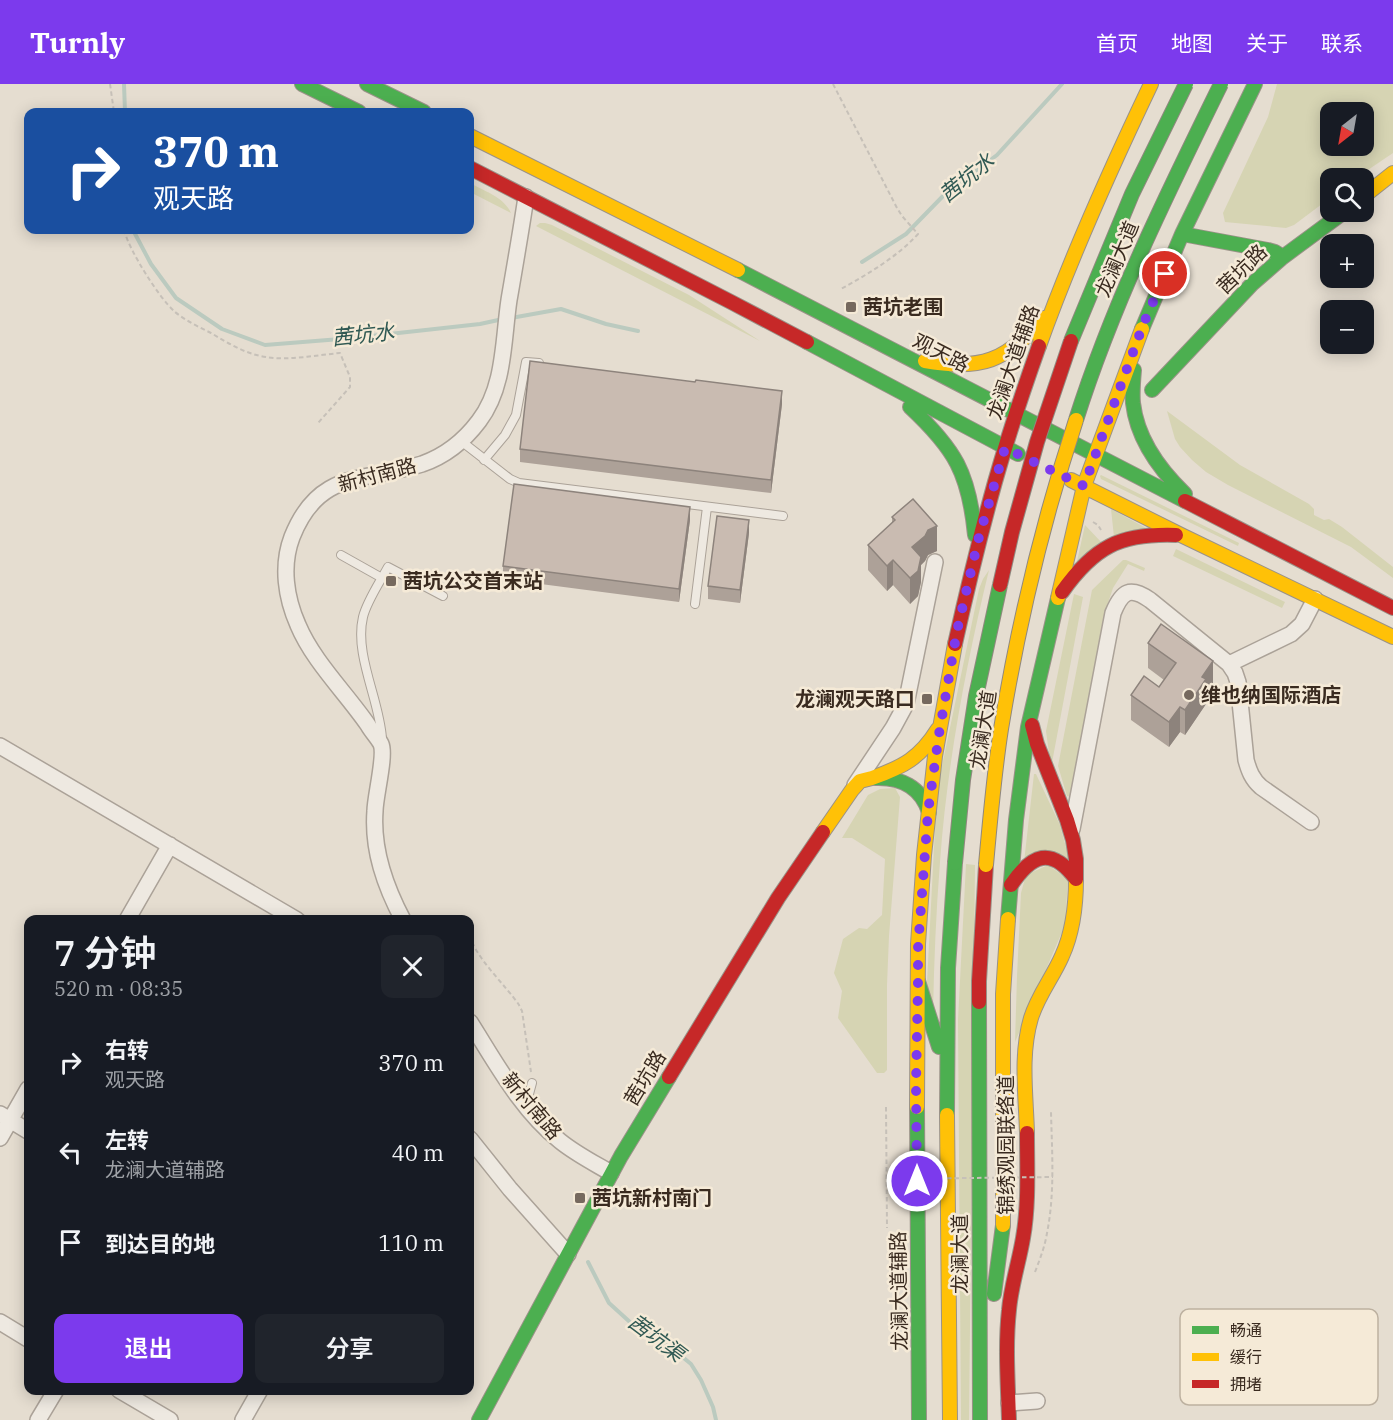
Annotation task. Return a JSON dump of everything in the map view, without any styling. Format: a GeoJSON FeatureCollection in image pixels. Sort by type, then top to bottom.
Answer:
{"type":"FeatureCollection","features":[{"type":"Feature","properties":{"kind":"main road"},"geometry":{"type":"LineString","coordinates":[[302,84],[351,108]]}},
{"type":"Feature","properties":{"kind":"main road"},"geometry":{"type":"LineString","coordinates":[[367,84],[416,108]]}},
{"type":"Feature","properties":{"kind":"main road","name":"龙澜大道辅路"},"geometry":{"type":"LineString","coordinates":[[919,1420],[917,967],[928,812],[948,679],[974,558],[1015,414],[1065,306],[1066,275],[1106,178],[1151,84]]}},
{"type":"Feature","properties":{"kind":"main road","name":"龙澜大道"},"geometry":{"type":"LineString","coordinates":[[950,1420],[946,1071],[948,968],[963,780],[976,696],[1012,532],[1037,442],[1067,351],[1132,194],[1186,84]]}},
{"type":"Feature","properties":{"kind":"main road","name":"龙澜大道"},"geometry":{"type":"LineString","coordinates":[[980,1420],[979,981],[986,865],[1001,730],[1029,592],[1051,501],[1096,361],[1160,209],[1221,84]]}},
{"type":"Feature","properties":{"kind":"main road"},"geometry":{"type":"LineString","coordinates":[[980,1370],[998,1271],[1003,1225],[1004,994],[1016,820],[1031,717],[1084,486],[1095,454],[1146,320],[1182,234],[1255,84]]}},
{"type":"Feature","properties":{"kind":"main road","name":"观天路"},"geometry":{"type":"LineString","coordinates":[[474,138],[1393,608]]}},
{"type":"Feature","properties":{"kind":"main road"},"geometry":{"type":"LineString","coordinates":[[474,170],[731,302],[1005,448],[1393,637]]}},
{"type":"Feature","properties":{"kind":"main road"},"geometry":{"type":"LineString","coordinates":[[1374,188],[1393,173]]}},
{"type":"Feature","properties":{"kind":"main road","name":"茜坑路"},"geometry":{"type":"LineString","coordinates":[[1152,390],[1252,284],[1283,256],[1330,222]]}},
{"type":"Feature","properties":{"kind":"main road"},"geometry":{"type":"LineString","coordinates":[[1182,234],[1268,250],[1283,256]]}},
{"type":"Feature","properties":{"kind":"main road"},"geometry":{"type":"LineString","coordinates":[[898,353],[942,364],[976,364],[988,361],[1002,356],[1024,340],[1046,315],[1065,306],[1079,331],[1087,336],[1106,340],[1117,338],[1146,320]]}},
{"type":"Feature","properties":{"kind":"main road"},"geometry":{"type":"LineString","coordinates":[[1146,320],[1132,387],[1139,428],[1153,455],[1169,477],[1208,512]]}},
{"type":"Feature","properties":{"kind":"main road"},"geometry":{"type":"LineString","coordinates":[[874,379],[923,418],[956,457],[966,479],[971,501],[975,538],[974,558]]}},
{"type":"Feature","properties":{"kind":"main road"},"geometry":{"type":"LineString","coordinates":[[1056,604],[1079,568],[1089,558],[1110,545],[1149,534],[1183,536]]}},
{"type":"Feature","properties":{"kind":"main road"},"geometry":{"type":"LineString","coordinates":[[967,587],[978,571],[987,565],[1007,558],[1019,560],[1038,568],[1050,584],[1056,604]]}},
{"type":"Feature","properties":{"kind":"main road","name":"茜坑路"},"geometry":{"type":"LineString","coordinates":[[479,1420],[611,1173],[778,898],[852,790],[861,782],[902,767],[919,755],[933,738],[942,716]]}},
{"type":"Feature","properties":{"kind":"main road","name":"锦绣观园联络道"},"geometry":{"type":"LineString","coordinates":[[1009,1420],[1008,1314],[1025,1223],[1025,1051],[1027,1033],[1038,1000],[1067,943],[1075,912],[1078,865],[1071,835],[1043,761],[1031,717]]}},
{"type":"Feature","properties":{"kind":"main road"},"geometry":{"type":"LineString","coordinates":[[872,778],[891,778],[910,786],[920,794],[928,812]]}},
{"type":"Feature","properties":{"kind":"main road"},"geometry":{"type":"LineString","coordinates":[[1011,885],[1024,867],[1044,857],[1060,861],[1067,866],[1076,879]]}},
{"type":"Feature","properties":{"kind":"main road"},"geometry":{"type":"LineString","coordinates":[[918,981],[946,1071]]}},
{"type":"Feature","properties":{"kind":"street","name":"新村南路"},"geometry":{"type":"LineString","coordinates":[[382,747],[363,717],[309,646],[298,627],[287,589],[287,555],[291,540],[305,512],[325,490],[354,478],[421,464],[449,451],[480,420],[492,399],[497,384],[526,197]]}},
{"type":"Feature","properties":{"kind":"street"},"geometry":{"type":"LineString","coordinates":[[852,790],[906,704],[935,562]]}},
{"type":"Feature","properties":{"kind":"street"},"geometry":{"type":"LineString","coordinates":[[1071,835],[1113,613],[1124,594],[1131,591],[1140,593],[1229,664],[1238,682],[1249,772],[1261,787],[1311,822]]}},
{"type":"Feature","properties":{"kind":"street"},"geometry":{"type":"LineString","coordinates":[[1229,664],[1291,634],[1302,624],[1315,599]]}},
{"type":"Feature","properties":{"kind":"street"},"geometry":{"type":"LineString","coordinates":[[0,746],[289,915]]}},
{"type":"Feature","properties":{"kind":"street"},"geometry":{"type":"LineString","coordinates":[[382,747],[375,830],[381,870],[400,915]]}},
{"type":"Feature","properties":{"kind":"street"},"geometry":{"type":"LineString","coordinates":[[130,915],[170,845]]}},
{"type":"Feature","properties":{"kind":"street","name":"新村南路"},"geometry":{"type":"LineString","coordinates":[[474,1028],[522,1100],[543,1126],[577,1154],[611,1173]]}},
{"type":"Feature","properties":{"kind":"street"},"geometry":{"type":"LineString","coordinates":[[0,1138],[5,1117],[24,1094]]}},
{"type":"Feature","properties":{"kind":"street"},"geometry":{"type":"LineString","coordinates":[[5,1117],[24,1129]]}},
{"type":"Feature","properties":{"kind":"street"},"geometry":{"type":"LineString","coordinates":[[474,1147],[568,1254]]}},
{"type":"Feature","properties":{"kind":"street"},"geometry":{"type":"LineString","coordinates":[[0,1322],[24,1337]]}},
{"type":"Feature","properties":{"kind":"street"},"geometry":{"type":"LineString","coordinates":[[38,1420],[53,1395]]}},
{"type":"Feature","properties":{"kind":"street"},"geometry":{"type":"LineString","coordinates":[[128,1395],[170,1420]]}},
{"type":"Feature","properties":{"kind":"street"},"geometry":{"type":"LineString","coordinates":[[243,1420],[257,1395]]}},
{"type":"Feature","properties":{"kind":"street"},"geometry":{"type":"LineString","coordinates":[[1008,1403],[1036,1401]]}},
{"type":"Feature","properties":{"kind":"lane"},"geometry":{"type":"LineString","coordinates":[[484,460],[505,435],[516,415],[526,362],[549,365]]}},
{"type":"Feature","properties":{"kind":"lane"},"geometry":{"type":"LineString","coordinates":[[461,441],[510,479],[519,483],[783,516]]}},
{"type":"Feature","properties":{"kind":"lane"},"geometry":{"type":"LineString","coordinates":[[695,604],[706,507]]}},
{"type":"Feature","properties":{"kind":"lane"},"geometry":{"type":"LineString","coordinates":[[341,555],[382,578]]}},
{"type":"Feature","properties":{"kind":"lane"},"geometry":{"type":"LineString","coordinates":[[382,747],[381,724],[365,664],[362,633],[362,619],[365,611],[388,567],[443,596]]}},
{"type":"Feature","properties":{"kind":"lane"},"geometry":{"type":"LineString","coordinates":[[522,1100],[529,1094],[532,1083]]}},
{"type":"Feature","properties":{"kind":"path"},"geometry":{"type":"LineString","coordinates":[[110,84],[113,108]]}},
{"type":"Feature","properties":{"kind":"path"},"geometry":{"type":"LineString","coordinates":[[833,84],[897,208],[918,234],[904,248],[841,290]]}},
{"type":"Feature","properties":{"kind":"path"},"geometry":{"type":"LineString","coordinates":[[126,234],[132,251],[162,298],[187,321],[236,348],[267,358],[340,353],[351,377],[350,387],[318,423]]}},
{"type":"Feature","properties":{"kind":"path"},"geometry":{"type":"LineString","coordinates":[[474,947],[512,994],[522,1011],[532,1083]]}},
{"type":"Feature","properties":{"kind":"path"},"geometry":{"type":"LineString","coordinates":[[886,1107],[887,1228]]}},
{"type":"Feature","properties":{"kind":"path"},"geometry":{"type":"LineString","coordinates":[[1034,1274],[1047,1234],[1050,1213],[1053,1177],[1051,1113]]}},
{"type":"Feature","properties":{"kind":"path"},"geometry":{"type":"LineString","coordinates":[[887,1179],[1053,1177]]}},
{"type":"Feature","properties":{"kind":"shaded area"},"geometry":{"type":"Polygon","coordinates":[[[1277,84],[1393,84],[1393,153],[1371,168],[1320,168],[1320,206],[1294,225],[1286,228],[1225,222],[1223,213],[1268,117],[1277,84]]]}},
{"type":"Feature","properties":{"kind":"shaded area"},"geometry":{"type":"Polygon","coordinates":[[[474,185],[499,199],[511,213],[474,194],[474,185]]]}},
{"type":"Feature","properties":{"kind":"shaded area"},"geometry":{"type":"Polygon","coordinates":[[[540,223],[552,225],[689,295],[760,341],[536,226],[540,223]]]}},
{"type":"Feature","properties":{"kind":"shaded area"},"geometry":{"type":"Polygon","coordinates":[[[1167,411],[1240,465],[1309,504],[1314,509],[1314,515],[1324,520],[1329,519],[1342,527],[1393,567],[1393,578],[1351,547],[1206,472],[1180,447],[1175,439],[1167,411]]]}},
{"type":"Feature","properties":{"kind":"shaded area"},"geometry":{"type":"Polygon","coordinates":[[[1101,475],[1239,543],[1238,546],[1101,479],[1101,475]]]}},
{"type":"Feature","properties":{"kind":"shaded area"},"geometry":{"type":"Polygon","coordinates":[[[1111,509],[1148,529],[1114,537],[1111,509]]]}},
{"type":"Feature","properties":{"kind":"shaded area"},"geometry":{"type":"Polygon","coordinates":[[[1085,525],[1102,543],[1076,566],[1085,525]]]}},
{"type":"Feature","properties":{"kind":"shaded area"},"geometry":{"type":"Polygon","coordinates":[[[1176,549],[1285,602],[1282,608],[1173,556],[1176,549]]]}},
{"type":"Feature","properties":{"kind":"shaded area"},"geometry":{"type":"Polygon","coordinates":[[[1123,560],[1145,568],[1144,571],[1128,564],[1113,588],[1109,600],[1071,797],[1067,796],[1058,766],[1092,590],[1123,560]]]}},
{"type":"Feature","properties":{"kind":"shaded area"},"geometry":{"type":"Polygon","coordinates":[[[989,570],[965,678],[947,788],[937,900],[933,1013],[927,982],[937,790],[979,589],[989,570]]]}},
{"type":"Feature","properties":{"kind":"shaded area"},"geometry":{"type":"Polygon","coordinates":[[[1074,594],[1083,597],[1051,768],[1046,731],[1074,594]]]}},
{"type":"Feature","properties":{"kind":"shaded area"},"geometry":{"type":"Polygon","coordinates":[[[1034,774],[1060,825],[1069,859],[1024,862],[1034,774]]]}},
{"type":"Feature","properties":{"kind":"shaded area"},"geometry":{"type":"Polygon","coordinates":[[[895,788],[900,797],[889,936],[887,1070],[884,1073],[877,1073],[838,1018],[842,991],[834,973],[843,939],[859,928],[867,929],[882,915],[885,859],[852,838],[842,838],[868,795],[880,789],[895,788]]]}},
{"type":"Feature","properties":{"kind":"shaded area"},"geometry":{"type":"Polygon","coordinates":[[[966,864],[975,865],[969,1420],[961,1420],[958,1020],[966,864]]]}},
{"type":"Feature","properties":{"kind":"shaded area"},"geometry":{"type":"Polygon","coordinates":[[[1048,865],[1068,879],[1065,925],[1015,1042],[1021,893],[1026,875],[1048,865]]]}},
{"type":"Feature","properties":{"kind":"building"},"geometry":{"type":"Polygon","coordinates":[[[530,361],[782,391],[771,480],[520,449],[530,361]]]}},
{"type":"Feature","properties":{"kind":"building"},"geometry":{"type":"Polygon","coordinates":[[[514,484],[690,507],[679,589],[503,566],[514,484]]]}},
{"type":"Feature","properties":{"kind":"building"},"geometry":{"type":"Polygon","coordinates":[[[913,499],[937,526],[928,530],[925,536],[912,547],[921,557],[918,571],[910,578],[893,560],[887,566],[868,545],[895,520],[892,517],[913,499]]]}},
{"type":"Feature","properties":{"kind":"building"},"geometry":{"type":"Polygon","coordinates":[[[717,516],[749,520],[740,590],[708,586],[717,516]]]}},
{"type":"Feature","properties":{"kind":"building"},"geometry":{"type":"Polygon","coordinates":[[[1161,624],[1213,661],[1202,677],[1206,679],[1185,710],[1180,707],[1169,722],[1131,695],[1144,676],[1159,687],[1176,663],[1148,643],[1161,624]]]}},
{"type":"Feature","properties":{"kind":"waterway","name":"茜坑水"},"geometry":{"type":"LineString","coordinates":[[124,84],[125,108]]}},
{"type":"Feature","properties":{"kind":"waterway","name":"茜坑水"},"geometry":{"type":"LineString","coordinates":[[862,262],[906,234],[944,195],[997,155],[1062,84]]}},
{"type":"Feature","properties":{"kind":"waterway","name":"茜坑水"},"geometry":{"type":"LineString","coordinates":[[135,234],[151,264],[176,298],[222,329],[265,345],[353,338],[480,324],[503,319]]}},
{"type":"Feature","properties":{"kind":"waterway","name":"茜坑水"},"geometry":{"type":"LineString","coordinates":[[511,318],[561,309],[606,324],[638,331]]}},
{"type":"Feature","properties":{"kind":"waterway","name":"茜坑渠"},"geometry":{"type":"LineString","coordinates":[[588,1262],[609,1303],[631,1323],[674,1350],[691,1364],[701,1380],[716,1420]]}},
{"type":"Feature","properties":{"kind":"traffic: fast"},"geometry":{"type":"LineString","coordinates":[[302,84],[351,108]]}},
{"type":"Feature","properties":{"kind":"traffic: fast"},"geometry":{"type":"LineString","coordinates":[[367,84],[416,108]]}},
{"type":"Feature","properties":{"kind":"traffic: fast"},"geometry":{"type":"LineString","coordinates":[[1071,341],[1132,194],[1186,84]]}},
{"type":"Feature","properties":{"kind":"traffic: fast"},"geometry":{"type":"LineString","coordinates":[[1076,420],[1124,291],[1221,84]]}},
{"type":"Feature","properties":{"kind":"traffic: fast"},"geometry":{"type":"LineString","coordinates":[[1142,329],[1182,234],[1255,84]]}},
{"type":"Feature","properties":{"kind":"traffic: fast"},"geometry":{"type":"LineString","coordinates":[[1152,390],[1252,284],[1283,257],[1330,222]]}},
{"type":"Feature","properties":{"kind":"traffic: fast"},"geometry":{"type":"LineString","coordinates":[[1182,234],[1268,250],[1283,257]]}},
{"type":"Feature","properties":{"kind":"traffic: fast"},"geometry":{"type":"LineString","coordinates":[[738,270],[1185,501]]}},
{"type":"Feature","properties":{"kind":"traffic: fast"},"geometry":{"type":"LineString","coordinates":[[807,342],[1018,454]]}},
{"type":"Feature","properties":{"kind":"traffic: fast"},"geometry":{"type":"LineString","coordinates":[[1134,370],[1133,403],[1139,429],[1151,453],[1185,494]]}},
{"type":"Feature","properties":{"kind":"traffic: fast"},"geometry":{"type":"LineString","coordinates":[[910,407],[938,436],[957,464],[969,495],[975,535]]}},
{"type":"Feature","properties":{"kind":"traffic: fast"},"geometry":{"type":"LineString","coordinates":[[955,863],[963,780],[976,696],[1000,585]]}},
{"type":"Feature","properties":{"kind":"traffic: fast"},"geometry":{"type":"LineString","coordinates":[[1008,919],[1016,820],[1028,727],[1058,598]]}},
{"type":"Feature","properties":{"kind":"traffic: fast"},"geometry":{"type":"LineString","coordinates":[[875,778],[893,779],[908,785],[921,796],[929,812]]}},
{"type":"Feature","properties":{"kind":"traffic: fast"},"geometry":{"type":"LineString","coordinates":[[947,1115],[948,968],[955,863]]}},
{"type":"Feature","properties":{"kind":"traffic: fast"},"geometry":{"type":"LineString","coordinates":[[918,981],[939,1047]]}},
{"type":"Feature","properties":{"kind":"traffic: fast"},"geometry":{"type":"LineString","coordinates":[[979,1002],[980,1420]]}},
{"type":"Feature","properties":{"kind":"traffic: fast"},"geometry":{"type":"LineString","coordinates":[[479,1420],[621,1156],[669,1077]]}},
{"type":"Feature","properties":{"kind":"traffic: fast"},"geometry":{"type":"LineString","coordinates":[[917,1107],[919,1420]]}},
{"type":"Feature","properties":{"kind":"traffic: fast"},"geometry":{"type":"LineString","coordinates":[[994,1294],[1003,1225]]}},
{"type":"Feature","properties":{"kind":"traffic: slow"},"geometry":{"type":"LineString","coordinates":[[1039,346],[1064,279],[1151,84]]}},
{"type":"Feature","properties":{"kind":"traffic: slow"},"geometry":{"type":"LineString","coordinates":[[474,138],[738,270]]}},
{"type":"Feature","properties":{"kind":"traffic: slow"},"geometry":{"type":"LineString","coordinates":[[1374,188],[1393,173]]}},
{"type":"Feature","properties":{"kind":"traffic: slow"},"geometry":{"type":"LineString","coordinates":[[925,361],[962,365],[991,359],[1017,344],[1044,318]]}},
{"type":"Feature","properties":{"kind":"traffic: slow"},"geometry":{"type":"LineString","coordinates":[[1058,598],[1084,486],[1142,329]]}},
{"type":"Feature","properties":{"kind":"traffic: slow"},"geometry":{"type":"LineString","coordinates":[[986,865],[992,797],[1015,651],[1042,535],[1076,420]]}},
{"type":"Feature","properties":{"kind":"traffic: slow"},"geometry":{"type":"LineString","coordinates":[[1071,480],[1393,637]]}},
{"type":"Feature","properties":{"kind":"traffic: slow"},"geometry":{"type":"LineString","coordinates":[[917,1107],[918,944],[924,855],[935,756],[955,644]]}},
{"type":"Feature","properties":{"kind":"traffic: slow"},"geometry":{"type":"LineString","coordinates":[[872,778],[910,760],[938,729]]}},
{"type":"Feature","properties":{"kind":"traffic: slow"},"geometry":{"type":"LineString","coordinates":[[823,832],[860,781],[872,778]]}},
{"type":"Feature","properties":{"kind":"traffic: slow"},"geometry":{"type":"LineString","coordinates":[[1027,1133],[1024,1075],[1028,1032],[1034,1010],[1069,938],[1076,879]]}},
{"type":"Feature","properties":{"kind":"traffic: slow"},"geometry":{"type":"LineString","coordinates":[[1003,1225],[1003,994],[1008,919]]}},
{"type":"Feature","properties":{"kind":"traffic: slow"},"geometry":{"type":"LineString","coordinates":[[947,1115],[950,1420]]}},
{"type":"Feature","properties":{"kind":"traffic: jam"},"geometry":{"type":"LineString","coordinates":[[474,170],[807,342]]}},
{"type":"Feature","properties":{"kind":"traffic: jam"},"geometry":{"type":"LineString","coordinates":[[1000,585],[1037,442],[1071,341]]}},
{"type":"Feature","properties":{"kind":"traffic: jam"},"geometry":{"type":"LineString","coordinates":[[955,644],[995,482],[1039,346]]}},
{"type":"Feature","properties":{"kind":"traffic: jam"},"geometry":{"type":"LineString","coordinates":[[1185,501],[1393,608]]}},
{"type":"Feature","properties":{"kind":"traffic: jam"},"geometry":{"type":"LineString","coordinates":[[1062,592],[1085,564],[1110,546],[1139,537],[1176,535]]}},
{"type":"Feature","properties":{"kind":"traffic: jam"},"geometry":{"type":"LineString","coordinates":[[1032,725],[1073,840],[1076,879]]}},
{"type":"Feature","properties":{"kind":"traffic: jam"},"geometry":{"type":"LineString","coordinates":[[669,1077],[778,898],[823,832]]}},
{"type":"Feature","properties":{"kind":"traffic: jam"},"geometry":{"type":"LineString","coordinates":[[1011,885],[1026,866],[1042,858],[1050,858],[1058,862],[1076,879]]}},
{"type":"Feature","properties":{"kind":"traffic: jam"},"geometry":{"type":"LineString","coordinates":[[979,1002],[986,865]]}},
{"type":"Feature","properties":{"kind":"traffic: jam"},"geometry":{"type":"LineString","coordinates":[[1009,1420],[1008,1324],[1011,1292],[1025,1225],[1027,1133]]}},
{"type":"Feature","properties":{"kind":"place","name":"茜坑老围"},"geometry":{"type":"Point","coordinates":[851,307]}},
{"type":"Feature","properties":{"kind":"place","name":"茜坑公交首末站"},"geometry":{"type":"Point","coordinates":[391,581]}},
{"type":"Feature","properties":{"kind":"place","name":"维也纳国际酒店"},"geometry":{"type":"Point","coordinates":[1189,695]}},
{"type":"Feature","properties":{"kind":"place","name":"龙澜观天路口"},"geometry":{"type":"Point","coordinates":[927,699]}},
{"type":"Feature","properties":{"kind":"place","name":"茜坑新村南门"},"geometry":{"type":"Point","coordinates":[580,1198]}},
{"type":"Feature","properties":{"kind":"route"},"geometry":{"type":"LineString","coordinates":[[917,1181],[917,967],[928,812],[948,679],[968,581],[985,517],[1005,448],[1084,486],[1143,325],[1165,274]]}}]}
